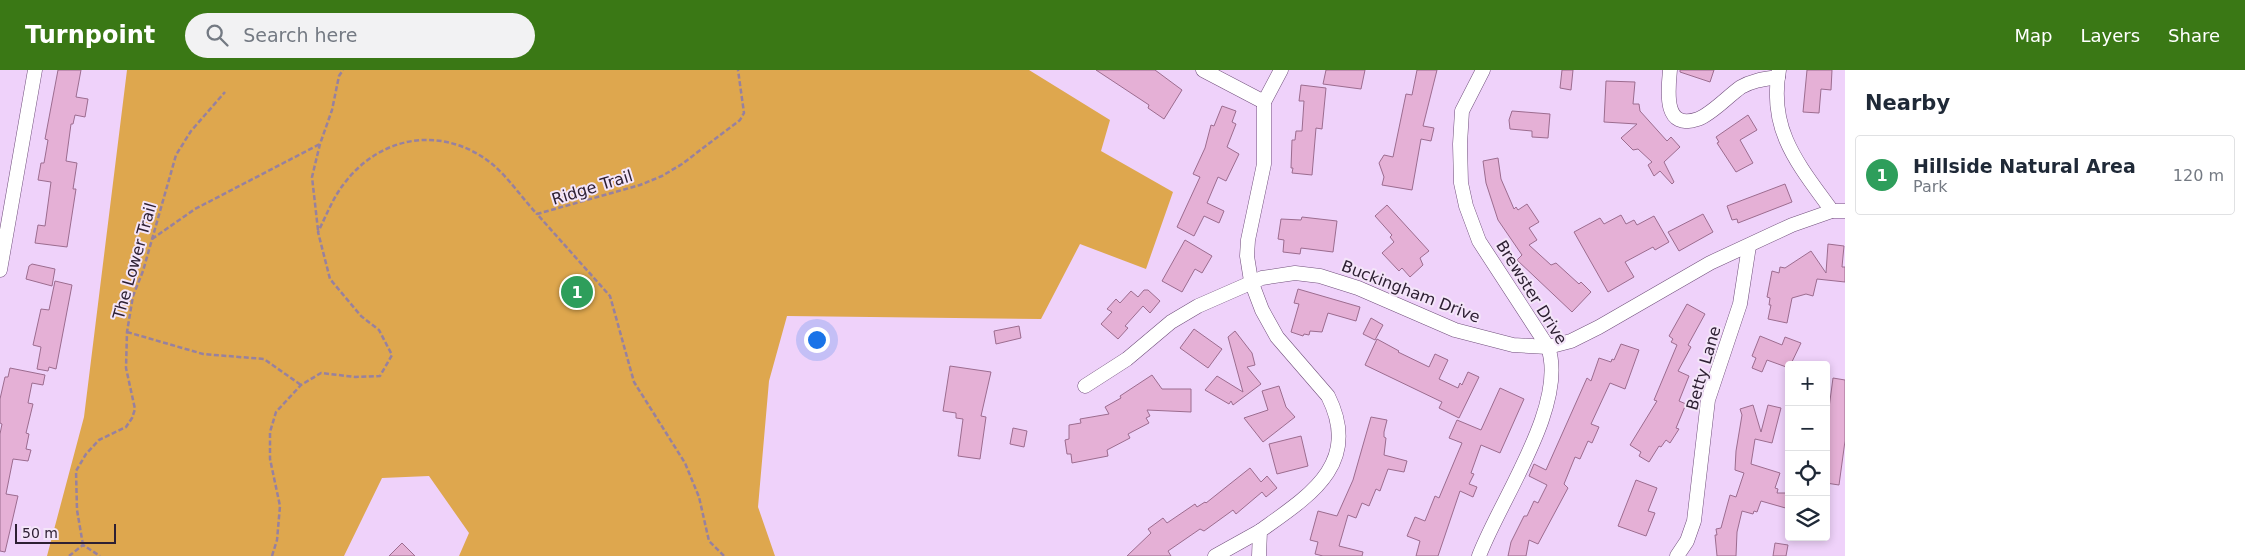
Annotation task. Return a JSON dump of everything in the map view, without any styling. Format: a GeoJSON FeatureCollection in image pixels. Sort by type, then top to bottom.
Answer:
{"type":"FeatureCollection","features":[{"type":"Feature","properties":{"kind":"street"},"geometry":{"type":"LineString","coordinates":[[0,270],[2,248],[35,70]]}},
{"type":"Feature","properties":{"kind":"street"},"geometry":{"type":"LineString","coordinates":[[1204,70],[1264,102]]}},
{"type":"Feature","properties":{"kind":"street"},"geometry":{"type":"LineString","coordinates":[[1215,556],[1260,531],[1294,507],[1324,478],[1338,452],[1339,438],[1333,407],[1328,396],[1277,337],[1262,310],[1251,281],[1247,256],[1248,240],[1264,164],[1264,102],[1281,70]]}},
{"type":"Feature","properties":{"kind":"street","name":"Brewster Drive"},"geometry":{"type":"LineString","coordinates":[[1478,556],[1534,438],[1549,399],[1553,360],[1548,347],[1479,241],[1466,206],[1461,183],[1462,111],[1483,70]]}},
{"type":"Feature","properties":{"kind":"street"},"geometry":{"type":"LineString","coordinates":[[1670,70],[1668,103],[1674,116],[1683,121],[1699,119],[1742,87],[1756,80],[1779,73],[1777,98],[1782,134],[1795,160],[1838,211]]}},
{"type":"Feature","properties":{"kind":"street","name":"Buckingham Drive"},"geometry":{"type":"LineString","coordinates":[[1085,386],[1127,359],[1171,322],[1198,306],[1251,281],[1295,273],[1320,276],[1358,288],[1454,330],[1513,345],[1548,347],[1571,341],[1600,326],[1710,263],[1792,225],[1838,211]]}},
{"type":"Feature","properties":{"kind":"street","name":"Betty Lane"},"geometry":{"type":"LineString","coordinates":[[1677,556],[1687,541],[1694,521],[1708,400],[1740,304],[1749,246]]}},
{"type":"Feature","properties":{"kind":"street"},"geometry":{"type":"LineString","coordinates":[[1259,556],[1260,531]]}},
{"type":"Feature","properties":{"kind":"path"},"geometry":{"type":"LineString","coordinates":[[272,556],[277,540],[280,506],[270,459],[270,432],[276,412],[301,386],[321,373],[355,377],[380,376],[392,355],[379,330],[361,316],[330,279],[318,232],[312,177],[320,144],[332,110],[338,76],[344,70]]}},
{"type":"Feature","properties":{"kind":"path","name":"Ridge Trail"},"geometry":{"type":"LineString","coordinates":[[724,556],[709,541],[699,497],[684,463],[634,382],[610,296],[537,214],[640,184],[682,164],[740,120],[744,112],[738,70]]}},
{"type":"Feature","properties":{"kind":"path","name":"The Lower Trail"},"geometry":{"type":"LineString","coordinates":[[83,545],[77,510],[76,471],[86,454],[99,440],[126,427],[135,409],[126,368],[126,332],[134,296],[143,272],[176,155],[191,131],[225,92]]}},
{"type":"Feature","properties":{"kind":"path"},"geometry":{"type":"LineString","coordinates":[[318,232],[343,185],[364,162],[392,145],[416,139],[440,140],[467,148],[492,164],[537,214]]}},
{"type":"Feature","properties":{"kind":"path"},"geometry":{"type":"LineString","coordinates":[[151,240],[195,210],[320,144]]}},
{"type":"Feature","properties":{"kind":"path"},"geometry":{"type":"LineString","coordinates":[[126,332],[203,354],[264,359],[301,386]]}},
{"type":"Feature","properties":{"kind":"path"},"geometry":{"type":"LineString","coordinates":[[69,556],[83,545],[100,556]]}},
{"type":"Feature","properties":{"kind":"shaded area"},"geometry":{"type":"Polygon","coordinates":[[[127,70],[1029,70],[1110,120],[1101,151],[1173,192],[1146,269],[1080,244],[1041,319],[787,316],[769,381],[758,507],[775,556],[459,556],[469,533],[429,476],[382,478],[344,556],[47,556],[84,417],[127,70]]]}},
{"type":"Feature","properties":{"kind":"building"},"geometry":{"type":"Polygon","coordinates":[[[58,70],[81,70],[76,97],[88,99],[85,117],[75,115],[73,124],[71,124],[66,161],[77,163],[73,189],[76,189],[67,247],[35,243],[38,225],[45,226],[51,182],[38,180],[41,163],[44,163],[48,140],[45,139],[58,70]]]}},
{"type":"Feature","properties":{"kind":"building"},"geometry":{"type":"Polygon","coordinates":[[[1096,70],[1155,70],[1182,90],[1164,119],[1148,108],[1149,105],[1096,70]]]}},
{"type":"Feature","properties":{"kind":"building"},"geometry":{"type":"Polygon","coordinates":[[[1326,70],[1365,70],[1361,89],[1323,84],[1326,70]]]}},
{"type":"Feature","properties":{"kind":"building"},"geometry":{"type":"Polygon","coordinates":[[[1417,70],[1437,70],[1423,126],[1434,128],[1431,141],[1421,139],[1412,190],[1382,185],[1384,177],[1379,163],[1384,155],[1393,157],[1406,94],[1412,95],[1417,70]]]}},
{"type":"Feature","properties":{"kind":"building"},"geometry":{"type":"Polygon","coordinates":[[[1562,70],[1573,70],[1571,90],[1560,88],[1562,70]]]}},
{"type":"Feature","properties":{"kind":"building"},"geometry":{"type":"Polygon","coordinates":[[[1680,70],[1714,70],[1710,82],[1680,72],[1680,70]]]}},
{"type":"Feature","properties":{"kind":"building"},"geometry":{"type":"Polygon","coordinates":[[[1807,70],[1832,70],[1831,90],[1821,89],[1819,113],[1803,112],[1807,70]]]}},
{"type":"Feature","properties":{"kind":"building"},"geometry":{"type":"Polygon","coordinates":[[[1606,81],[1635,82],[1633,104],[1639,104],[1640,111],[1667,141],[1671,137],[1680,147],[1664,162],[1674,182],[1672,184],[1660,171],[1654,176],[1648,165],[1652,162],[1638,149],[1633,150],[1621,138],[1637,124],[1604,122],[1606,81]]]}},
{"type":"Feature","properties":{"kind":"building"},"geometry":{"type":"Polygon","coordinates":[[[1301,85],[1326,88],[1322,129],[1316,128],[1312,175],[1292,173],[1293,168],[1291,168],[1292,140],[1295,140],[1296,131],[1302,131],[1304,101],[1299,101],[1301,85]]]}},
{"type":"Feature","properties":{"kind":"building"},"geometry":{"type":"Polygon","coordinates":[[[1222,106],[1236,111],[1232,122],[1236,124],[1227,147],[1239,154],[1226,181],[1218,177],[1207,203],[1224,211],[1219,223],[1204,216],[1194,236],[1177,227],[1200,177],[1193,174],[1205,148],[1211,125],[1214,126],[1222,106]]]}},
{"type":"Feature","properties":{"kind":"building"},"geometry":{"type":"Polygon","coordinates":[[[1512,111],[1550,114],[1548,138],[1532,137],[1532,131],[1510,129],[1509,120],[1512,111]]]}},
{"type":"Feature","properties":{"kind":"building"},"geometry":{"type":"Polygon","coordinates":[[[1748,115],[1757,130],[1740,140],[1753,163],[1736,172],[1717,143],[1719,142],[1716,137],[1748,115]]]}},
{"type":"Feature","properties":{"kind":"building"},"geometry":{"type":"Polygon","coordinates":[[[1498,158],[1501,179],[1514,209],[1516,207],[1518,210],[1527,204],[1539,222],[1529,228],[1537,240],[1529,245],[1551,265],[1556,263],[1591,292],[1572,312],[1517,260],[1522,255],[1498,220],[1486,183],[1483,161],[1498,158]]]}},
{"type":"Feature","properties":{"kind":"building"},"geometry":{"type":"Polygon","coordinates":[[[1785,184],[1792,202],[1738,223],[1737,219],[1732,220],[1727,206],[1785,184]]]}},
{"type":"Feature","properties":{"kind":"building"},"geometry":{"type":"Polygon","coordinates":[[[1387,205],[1429,251],[1420,258],[1423,265],[1410,277],[1402,268],[1399,271],[1382,253],[1394,242],[1390,237],[1392,235],[1375,216],[1387,205]]]}},
{"type":"Feature","properties":{"kind":"building"},"geometry":{"type":"Polygon","coordinates":[[[1703,214],[1713,232],[1679,251],[1668,232],[1703,214]]]}},
{"type":"Feature","properties":{"kind":"building"},"geometry":{"type":"Polygon","coordinates":[[[1621,215],[1626,224],[1634,220],[1637,225],[1654,216],[1669,242],[1655,250],[1653,247],[1625,262],[1634,277],[1608,292],[1574,232],[1600,218],[1604,224],[1621,215]]]}},
{"type":"Feature","properties":{"kind":"building"},"geometry":{"type":"Polygon","coordinates":[[[1302,217],[1337,221],[1333,252],[1301,248],[1300,254],[1283,252],[1284,240],[1278,239],[1281,219],[1301,220],[1302,217]]]}},
{"type":"Feature","properties":{"kind":"building"},"geometry":{"type":"Polygon","coordinates":[[[1185,240],[1212,256],[1202,273],[1195,269],[1182,292],[1162,281],[1185,240]]]}},
{"type":"Feature","properties":{"kind":"building"},"geometry":{"type":"Polygon","coordinates":[[[1828,244],[1844,246],[1842,267],[1845,267],[1845,282],[1817,279],[1813,296],[1806,294],[1792,298],[1787,323],[1768,319],[1771,305],[1769,305],[1770,298],[1767,297],[1772,271],[1779,273],[1780,267],[1785,268],[1811,251],[1826,273],[1828,244]]]}},
{"type":"Feature","properties":{"kind":"building"},"geometry":{"type":"Polygon","coordinates":[[[32,264],[55,269],[52,286],[26,279],[29,266],[32,264]]]}},
{"type":"Feature","properties":{"kind":"building"},"geometry":{"type":"Polygon","coordinates":[[[55,281],[72,285],[56,369],[49,367],[48,371],[37,369],[41,347],[33,345],[41,309],[49,310],[55,281]]]}},
{"type":"Feature","properties":{"kind":"building"},"geometry":{"type":"Polygon","coordinates":[[[1298,289],[1360,307],[1356,321],[1328,313],[1322,332],[1310,331],[1309,335],[1304,334],[1303,336],[1291,332],[1299,304],[1294,303],[1298,289]]]}},
{"type":"Feature","properties":{"kind":"building"},"geometry":{"type":"Polygon","coordinates":[[[1144,290],[1148,290],[1160,301],[1150,313],[1143,306],[1125,326],[1128,328],[1118,339],[1101,324],[1112,312],[1107,309],[1116,299],[1120,303],[1131,291],[1138,297],[1144,290]]]}},
{"type":"Feature","properties":{"kind":"building"},"geometry":{"type":"Polygon","coordinates":[[[1687,304],[1705,314],[1688,345],[1691,347],[1678,371],[1689,376],[1679,401],[1686,404],[1676,428],[1679,429],[1670,443],[1666,440],[1661,447],[1659,446],[1649,462],[1639,456],[1641,452],[1630,445],[1657,401],[1654,400],[1677,345],[1671,342],[1673,339],[1669,336],[1687,304]]]}},
{"type":"Feature","properties":{"kind":"building"},"geometry":{"type":"Polygon","coordinates":[[[1371,318],[1383,325],[1375,340],[1363,334],[1371,318]]]}},
{"type":"Feature","properties":{"kind":"building"},"geometry":{"type":"Polygon","coordinates":[[[1019,326],[1021,338],[996,344],[994,331],[1019,326]]]}},
{"type":"Feature","properties":{"kind":"building"},"geometry":{"type":"Polygon","coordinates":[[[1194,329],[1222,349],[1208,368],[1180,348],[1194,329]]]}},
{"type":"Feature","properties":{"kind":"building"},"geometry":{"type":"Polygon","coordinates":[[[1235,331],[1252,353],[1255,365],[1247,367],[1261,384],[1233,405],[1231,401],[1229,404],[1205,390],[1217,376],[1243,392],[1228,337],[1235,331]]]}},
{"type":"Feature","properties":{"kind":"building"},"geometry":{"type":"Polygon","coordinates":[[[1760,336],[1782,345],[1785,337],[1801,343],[1792,361],[1785,361],[1785,367],[1767,360],[1762,372],[1752,368],[1756,358],[1752,356],[1760,336]]]}},
{"type":"Feature","properties":{"kind":"building"},"geometry":{"type":"Polygon","coordinates":[[[1377,339],[1429,367],[1435,354],[1448,360],[1439,379],[1458,388],[1460,383],[1462,385],[1468,372],[1479,377],[1459,418],[1439,408],[1442,402],[1365,365],[1377,339]]]}},
{"type":"Feature","properties":{"kind":"building"},"geometry":{"type":"Polygon","coordinates":[[[1621,344],[1639,350],[1625,389],[1610,383],[1591,424],[1599,427],[1592,443],[1588,441],[1580,459],[1575,457],[1564,484],[1568,488],[1538,544],[1529,540],[1526,556],[1508,556],[1511,542],[1524,516],[1527,516],[1534,501],[1538,503],[1547,485],[1529,476],[1534,464],[1546,470],[1587,378],[1591,381],[1599,358],[1611,362],[1612,359],[1614,360],[1621,344]]]}},
{"type":"Feature","properties":{"kind":"building"},"geometry":{"type":"Polygon","coordinates":[[[950,366],[991,372],[981,416],[986,417],[980,459],[958,456],[963,419],[956,418],[956,413],[943,411],[950,366]]]}},
{"type":"Feature","properties":{"kind":"building"},"geometry":{"type":"Polygon","coordinates":[[[10,368],[45,375],[43,385],[32,383],[28,403],[33,404],[26,433],[29,434],[26,449],[31,450],[28,461],[13,459],[6,494],[18,496],[5,552],[0,551],[0,434],[2,424],[0,423],[0,399],[5,377],[8,377],[10,368]]]}},
{"type":"Feature","properties":{"kind":"building"},"geometry":{"type":"Polygon","coordinates":[[[1152,375],[1162,389],[1191,389],[1191,412],[1147,410],[1150,416],[1146,418],[1149,423],[1128,434],[1130,438],[1107,450],[1108,456],[1072,463],[1071,454],[1067,454],[1065,440],[1069,439],[1069,425],[1081,423],[1080,419],[1109,414],[1105,407],[1121,398],[1120,396],[1152,375]]]}},
{"type":"Feature","properties":{"kind":"building"},"geometry":{"type":"Polygon","coordinates":[[[1833,378],[1845,380],[1845,441],[1839,485],[1830,484],[1830,400],[1833,378]]]}},
{"type":"Feature","properties":{"kind":"building"},"geometry":{"type":"Polygon","coordinates":[[[1279,386],[1286,407],[1295,417],[1263,442],[1244,418],[1268,410],[1262,391],[1279,386]]]}},
{"type":"Feature","properties":{"kind":"building"},"geometry":{"type":"Polygon","coordinates":[[[1500,388],[1524,399],[1500,453],[1481,445],[1471,473],[1474,474],[1469,484],[1477,487],[1473,497],[1460,491],[1438,556],[1416,556],[1420,541],[1407,536],[1415,517],[1425,521],[1435,496],[1439,498],[1462,443],[1449,438],[1457,420],[1481,430],[1500,388]]]}},
{"type":"Feature","properties":{"kind":"building"},"geometry":{"type":"Polygon","coordinates":[[[1753,405],[1761,432],[1768,405],[1781,408],[1772,443],[1755,439],[1751,464],[1780,473],[1775,488],[1778,489],[1777,493],[1785,493],[1785,508],[1761,501],[1757,512],[1754,511],[1753,514],[1742,511],[1737,532],[1736,556],[1717,556],[1716,529],[1721,528],[1730,495],[1736,497],[1744,473],[1735,470],[1742,415],[1740,409],[1753,405]]]}},
{"type":"Feature","properties":{"kind":"building"},"geometry":{"type":"Polygon","coordinates":[[[1371,417],[1387,420],[1384,432],[1384,437],[1386,438],[1384,455],[1407,461],[1404,472],[1388,469],[1380,491],[1376,489],[1369,506],[1362,503],[1356,518],[1348,515],[1339,546],[1363,552],[1362,556],[1323,556],[1315,554],[1318,542],[1310,540],[1318,511],[1337,516],[1353,480],[1371,417]]]}},
{"type":"Feature","properties":{"kind":"building"},"geometry":{"type":"Polygon","coordinates":[[[1013,428],[1027,431],[1024,447],[1010,444],[1013,428]]]}},
{"type":"Feature","properties":{"kind":"building"},"geometry":{"type":"Polygon","coordinates":[[[1301,436],[1308,466],[1277,474],[1269,444],[1301,436]]]}},
{"type":"Feature","properties":{"kind":"building"},"geometry":{"type":"Polygon","coordinates":[[[1250,468],[1261,482],[1267,476],[1277,488],[1266,497],[1262,492],[1236,514],[1233,510],[1204,531],[1200,529],[1168,551],[1171,556],[1127,556],[1151,533],[1148,529],[1163,518],[1167,523],[1195,504],[1197,507],[1206,503],[1250,468]]]}},
{"type":"Feature","properties":{"kind":"building"},"geometry":{"type":"Polygon","coordinates":[[[1636,480],[1657,488],[1648,511],[1655,513],[1646,536],[1618,526],[1636,480]]]}},
{"type":"Feature","properties":{"kind":"building"},"geometry":{"type":"Polygon","coordinates":[[[402,543],[415,556],[389,556],[402,543]]]}},
{"type":"Feature","properties":{"kind":"building"},"geometry":{"type":"Polygon","coordinates":[[[1775,543],[1788,545],[1786,556],[1773,556],[1775,543]]]}},
{"type":"Feature","properties":{"kind":"place","name":"Hillside Natural Area"},"geometry":{"type":"Point","coordinates":[577,292]}}]}
